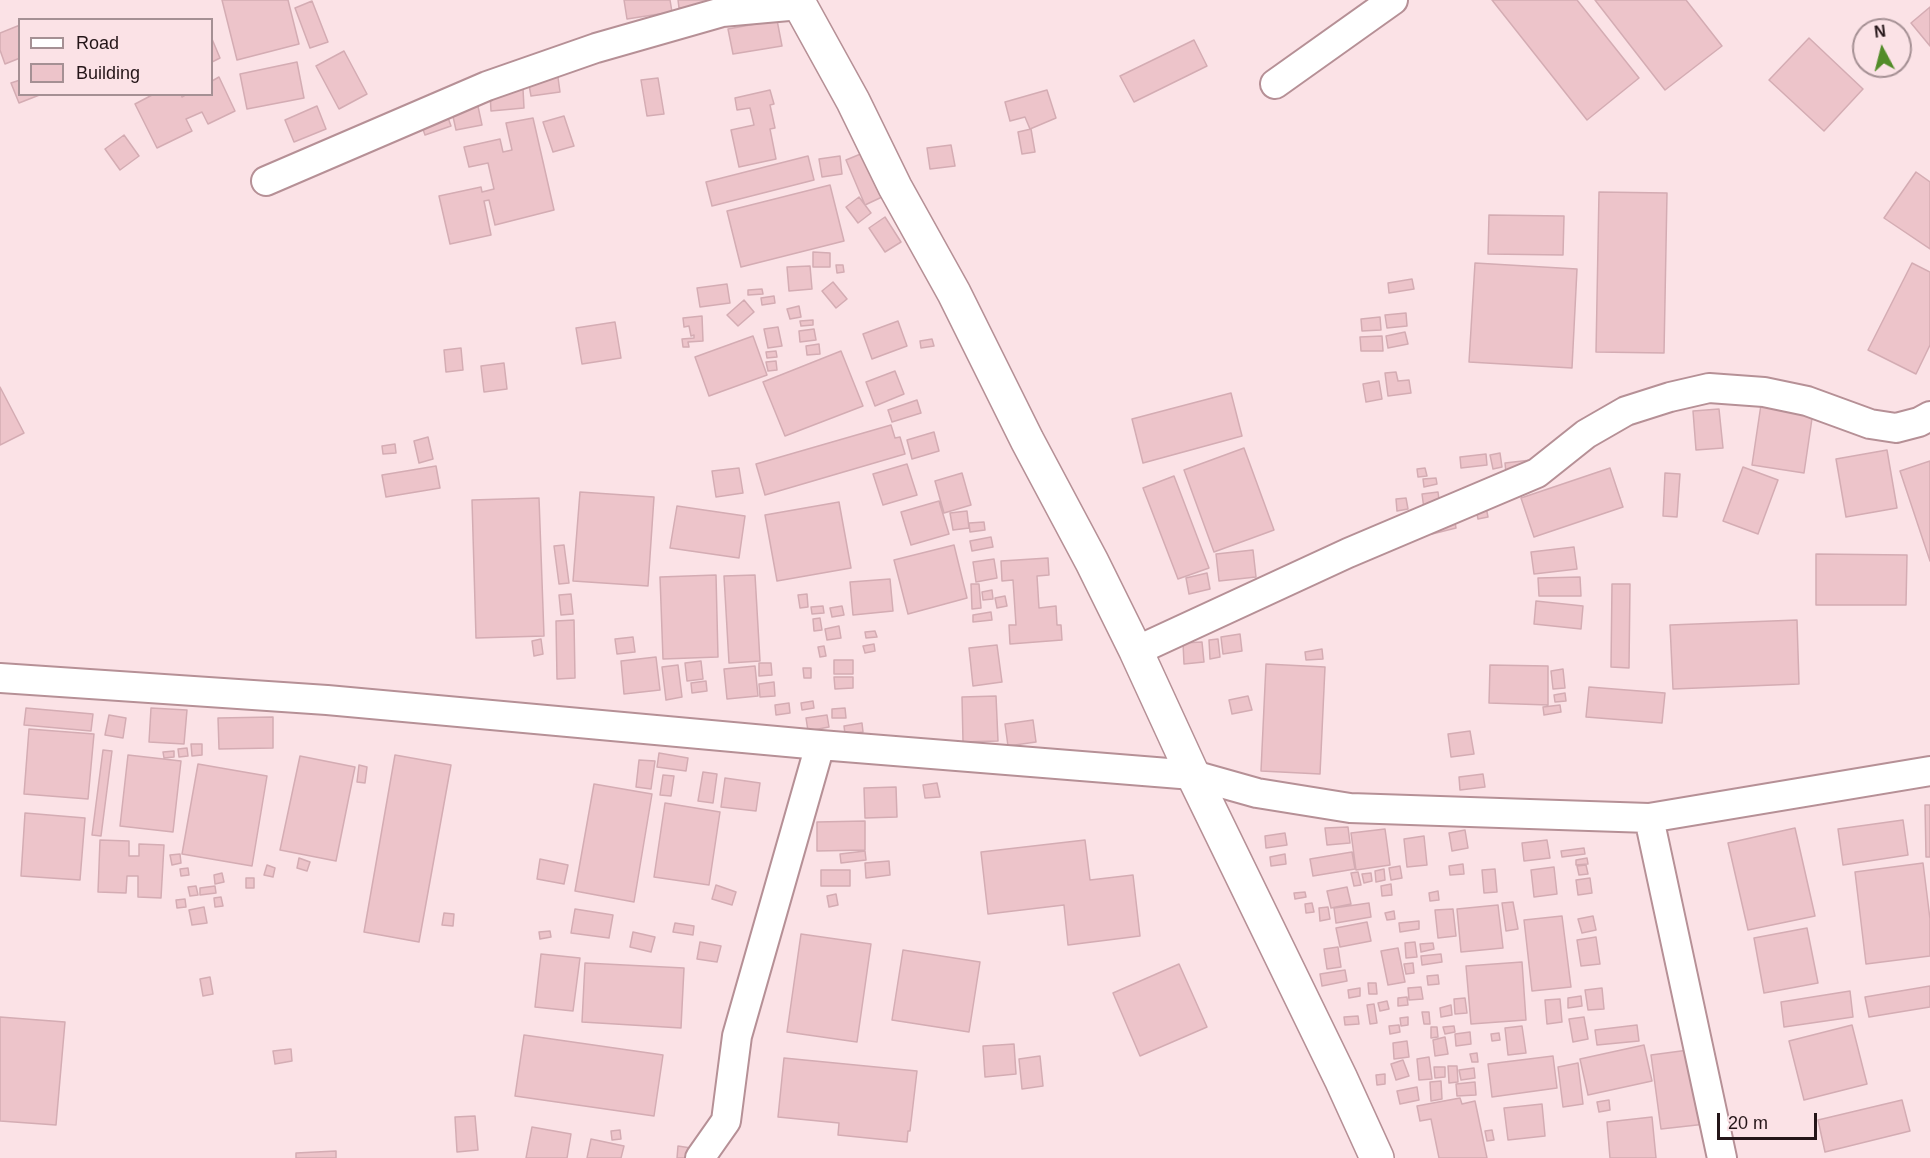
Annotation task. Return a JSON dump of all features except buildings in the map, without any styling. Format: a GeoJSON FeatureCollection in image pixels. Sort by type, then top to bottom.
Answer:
{"type":"FeatureCollection","features":[{"type":"Feature","properties":{"kind":"street"},"geometry":{"type":"LineString","coordinates":[[1275,84],[1393,0]]}},
{"type":"Feature","properties":{"kind":"street"},"geometry":{"type":"LineString","coordinates":[[266,181],[487,86],[596,48],[722,12],[799,3],[853,101],[895,187],[954,292],[1027,440],[1092,562],[1377,1158]]}},
{"type":"Feature","properties":{"kind":"street"},"geometry":{"type":"LineString","coordinates":[[1136,651],[1348,553],[1537,473],[1586,434],[1626,411],[1670,397],[1709,388],[1764,392],[1808,401],[1870,424],[1896,428],[1919,422],[1930,416]]}},
{"type":"Feature","properties":{"kind":"street"},"geometry":{"type":"LineString","coordinates":[[0,678],[327,700],[820,745],[1192,775],[1257,793],[1350,808],[1649,818],[1930,771]]}},
{"type":"Feature","properties":{"kind":"street"},"geometry":{"type":"LineString","coordinates":[[700,1158],[726,1121],[737,1036],[820,745]]}},
{"type":"Feature","properties":{"kind":"street"},"geometry":{"type":"LineString","coordinates":[[1649,818],[1722,1158]]}}]}
